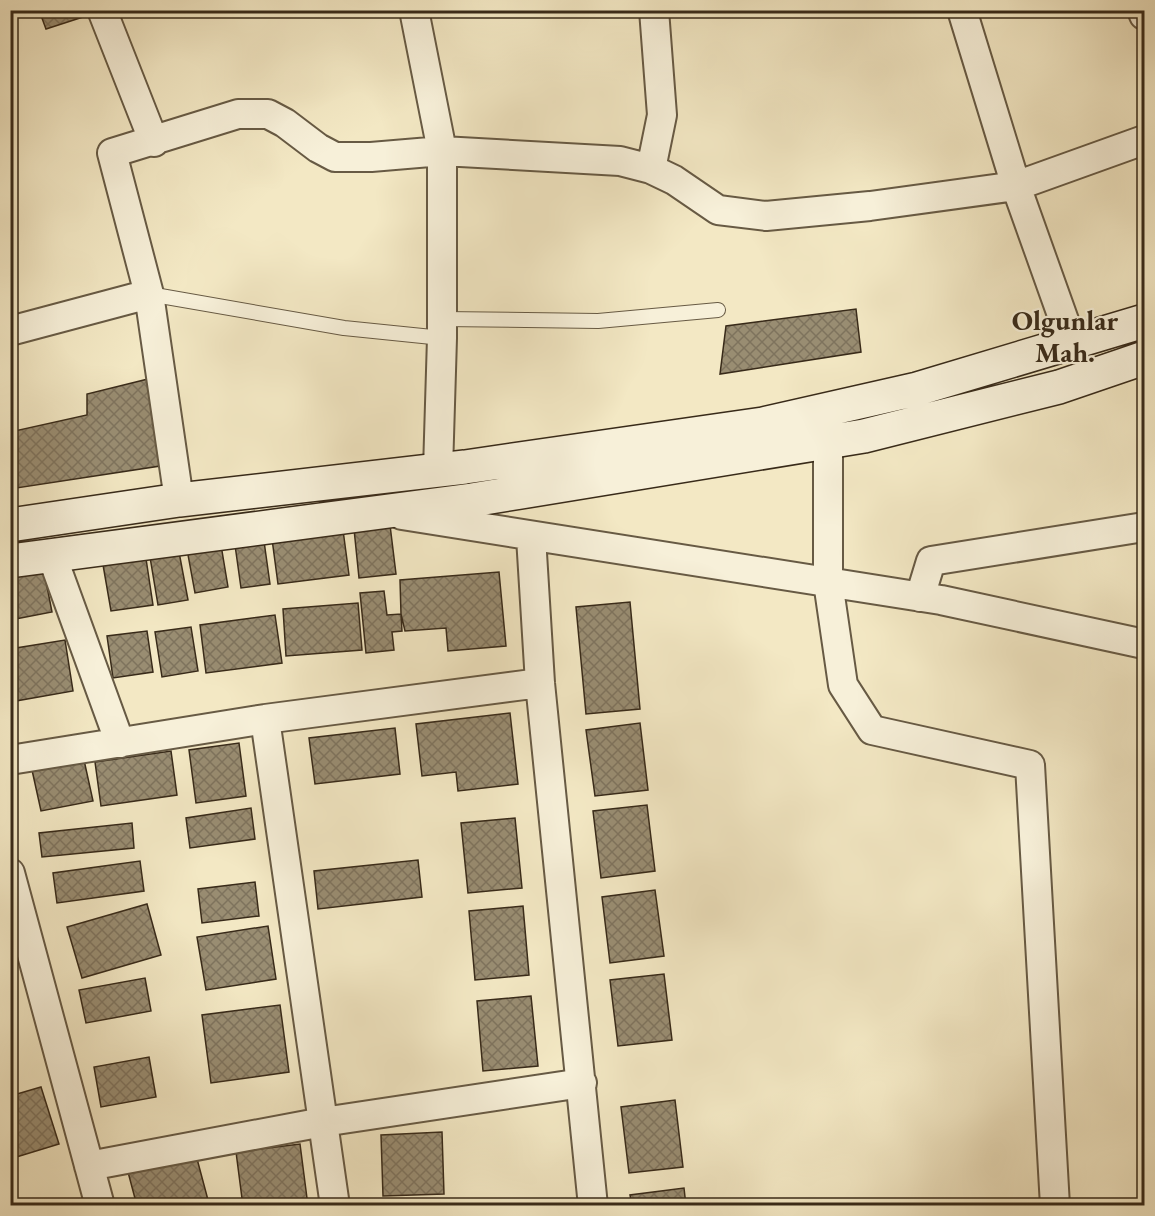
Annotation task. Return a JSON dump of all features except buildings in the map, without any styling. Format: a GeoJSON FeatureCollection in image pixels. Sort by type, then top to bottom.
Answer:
{"type":"FeatureCollection","features":[{"type":"Feature","properties":{"kind":"main road"},"geometry":{"type":"LineString","coordinates":[[10,525],[179,500],[438,470],[763,424],[917,389],[1144,321]]}},
{"type":"Feature","properties":{"kind":"main road"},"geometry":{"type":"LineString","coordinates":[[10,561],[382,512],[864,436],[1059,387],[1144,358]]}},
{"type":"Feature","properties":{"kind":"street"},"geometry":{"type":"LineString","coordinates":[[102,10],[153,142]]}},
{"type":"Feature","properties":{"kind":"street"},"geometry":{"type":"LineString","coordinates":[[414,10],[442,151],[442,329],[438,470]]}},
{"type":"Feature","properties":{"kind":"street"},"geometry":{"type":"LineString","coordinates":[[651,169],[662,115],[654,10]]}},
{"type":"Feature","properties":{"kind":"street"},"geometry":{"type":"LineString","coordinates":[[962,10],[1016,186],[1072,343]]}},
{"type":"Feature","properties":{"kind":"street"},"geometry":{"type":"LineString","coordinates":[[1142,10],[1144,15]]}},
{"type":"Feature","properties":{"kind":"street"},"geometry":{"type":"LineString","coordinates":[[179,500],[149,294],[112,153],[238,114],[268,114],[335,157],[371,157],[442,151],[620,161],[651,169],[674,180],[718,210],[766,216],[870,206],[1016,186],[1144,140]]}},
{"type":"Feature","properties":{"kind":"street"},"geometry":{"type":"LineString","coordinates":[[10,331],[149,294]]}},
{"type":"Feature","properties":{"kind":"street"},"geometry":{"type":"LineString","coordinates":[[828,442],[828,582],[843,686],[872,730],[1030,765],[1055,1206]]}},
{"type":"Feature","properties":{"kind":"street"},"geometry":{"type":"LineString","coordinates":[[382,512],[920,597],[1144,644]]}},
{"type":"Feature","properties":{"kind":"street"},"geometry":{"type":"LineString","coordinates":[[920,597],[931,561],[1144,527]]}},
{"type":"Feature","properties":{"kind":"street"},"geometry":{"type":"LineString","coordinates":[[531,537],[540,683],[593,1206]]}},
{"type":"Feature","properties":{"kind":"street"},"geometry":{"type":"LineString","coordinates":[[52,555],[120,743]]}},
{"type":"Feature","properties":{"kind":"street"},"geometry":{"type":"LineString","coordinates":[[10,760],[265,719],[540,683]]}},
{"type":"Feature","properties":{"kind":"street"},"geometry":{"type":"LineString","coordinates":[[265,719],[335,1206]]}},
{"type":"Feature","properties":{"kind":"street"},"geometry":{"type":"LineString","coordinates":[[10,873],[90,1166],[93,1203]]}},
{"type":"Feature","properties":{"kind":"street"},"geometry":{"type":"LineString","coordinates":[[90,1166],[323,1122],[582,1083]]}},
{"type":"Feature","properties":{"kind":"lane"},"geometry":{"type":"LineString","coordinates":[[149,294],[344,328],[442,329],[598,321],[718,310]]}},
{"type":"Feature","properties":{"kind":"district","name":"Olgunlar Mah."},"geometry":{"type":"Point","coordinates":[1065,336]}}]}
